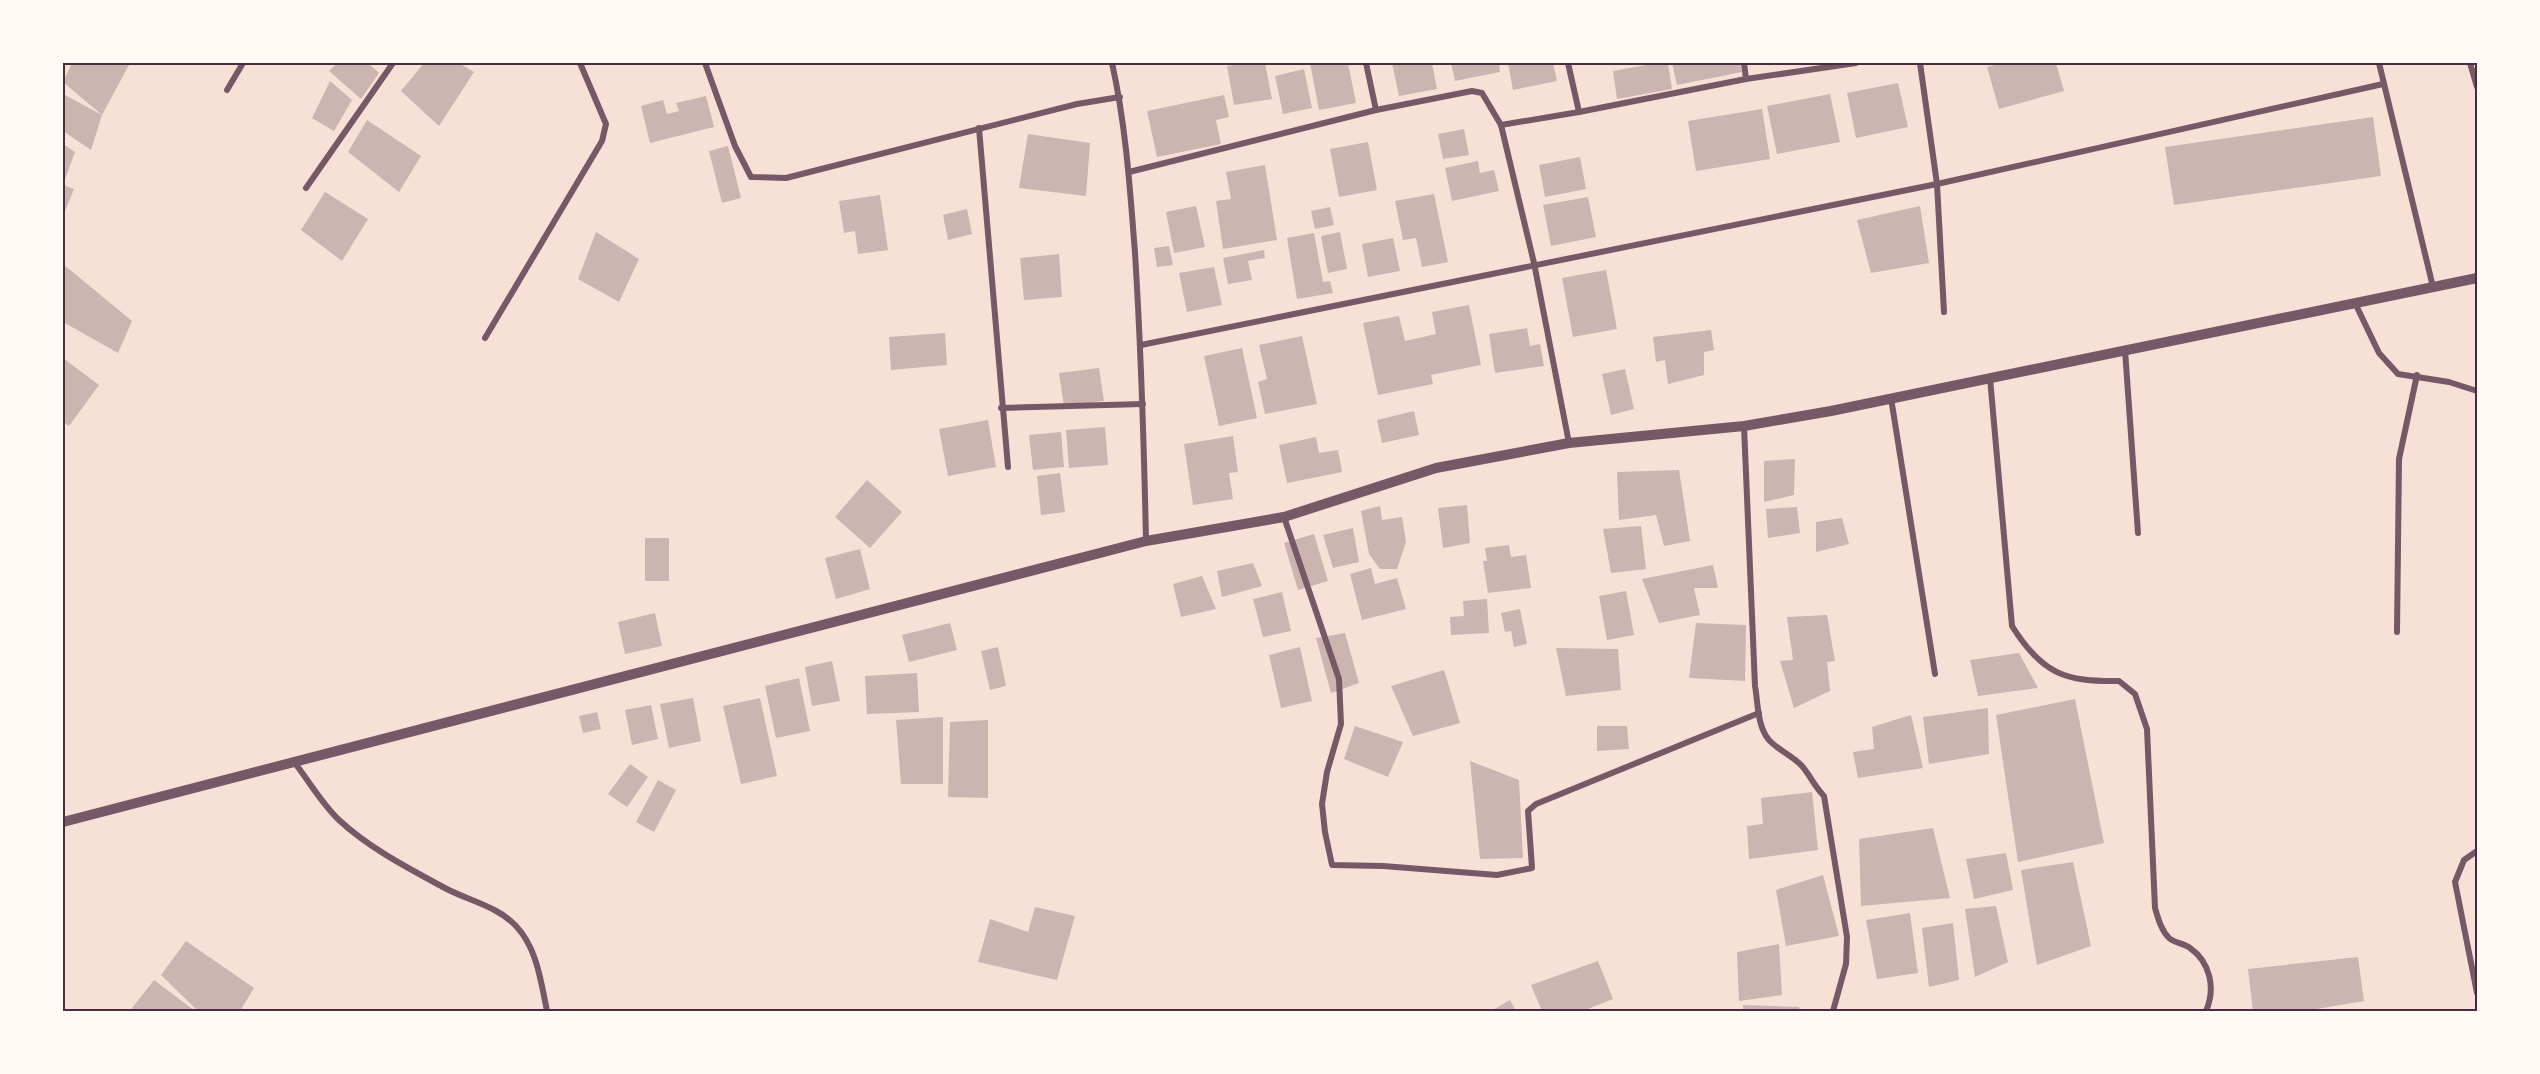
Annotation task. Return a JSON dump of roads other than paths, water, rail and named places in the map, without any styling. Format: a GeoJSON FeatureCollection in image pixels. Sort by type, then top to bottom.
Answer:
{"type":"FeatureCollection","features":[{"type":"Feature","properties":{"kind":"street"},"geometry":{"type":"LineString","coordinates":[[227,90],[243,63]]}},
{"type":"Feature","properties":{"kind":"street"},"geometry":{"type":"LineString","coordinates":[[306,188],[393,63]]}},
{"type":"Feature","properties":{"kind":"street"},"geometry":{"type":"LineString","coordinates":[[485,338],[602,141],[606,124],[580,63]]}},
{"type":"Feature","properties":{"kind":"street"},"geometry":{"type":"LineString","coordinates":[[705,63],[735,146],[751,177],[786,178],[1077,104],[1120,98]]}},
{"type":"Feature","properties":{"kind":"street"},"geometry":{"type":"LineString","coordinates":[[1112,63],[1120,98],[1129,172],[1141,345],[1146,541]]}},
{"type":"Feature","properties":{"kind":"street"},"geometry":{"type":"LineString","coordinates":[[1366,63],[1376,110]]}},
{"type":"Feature","properties":{"kind":"street"},"geometry":{"type":"LineString","coordinates":[[1568,63],[1579,112]]}},
{"type":"Feature","properties":{"kind":"street"},"geometry":{"type":"LineString","coordinates":[[1744,63],[1746,79]]}},
{"type":"Feature","properties":{"kind":"street"},"geometry":{"type":"LineString","coordinates":[[1501,125],[1746,79],[1856,63]]}},
{"type":"Feature","properties":{"kind":"street"},"geometry":{"type":"LineString","coordinates":[[1920,63],[1937,184],[1944,312]]}},
{"type":"Feature","properties":{"kind":"street"},"geometry":{"type":"LineString","coordinates":[[2379,63],[2433,287]]}},
{"type":"Feature","properties":{"kind":"street"},"geometry":{"type":"LineString","coordinates":[[2470,63],[2477,87]]}},
{"type":"Feature","properties":{"kind":"street"},"geometry":{"type":"LineString","coordinates":[[1141,345],[1534,263],[1937,184],[2383,84]]}},
{"type":"Feature","properties":{"kind":"street"},"geometry":{"type":"LineString","coordinates":[[1129,172],[1376,110],[1472,92],[1482,93],[1501,125],[1534,263],[1569,443]]}},
{"type":"Feature","properties":{"kind":"street"},"geometry":{"type":"LineString","coordinates":[[979,128],[1001,408],[1008,467]]}},
{"type":"Feature","properties":{"kind":"street"},"geometry":{"type":"LineString","coordinates":[[63,822],[1146,541],[1284,517],[1436,468],[1569,443],[1744,426],[2477,278]]}},
{"type":"Feature","properties":{"kind":"street"},"geometry":{"type":"LineString","coordinates":[[2355,303],[2379,353],[2398,374],[2417,375],[2477,391]]}},
{"type":"Feature","properties":{"kind":"street"},"geometry":{"type":"LineString","coordinates":[[2125,350],[2138,533]]}},
{"type":"Feature","properties":{"kind":"street"},"geometry":{"type":"LineString","coordinates":[[2397,632],[2399,459],[2417,375]]}},
{"type":"Feature","properties":{"kind":"street"},"geometry":{"type":"LineString","coordinates":[[1990,378],[2012,626],[2023,644],[2055,674],[2085,681],[2119,681],[2135,694],[2147,729],[2155,908],[2162,929],[2171,940],[2189,947],[2206,963],[2210,979],[2206,1011]]}},
{"type":"Feature","properties":{"kind":"street"},"geometry":{"type":"LineString","coordinates":[[1891,398],[1935,674]]}},
{"type":"Feature","properties":{"kind":"street"},"geometry":{"type":"LineString","coordinates":[[1001,408],[1143,404]]}},
{"type":"Feature","properties":{"kind":"street"},"geometry":{"type":"LineString","coordinates":[[1744,426],[1755,686],[1759,713],[1762,728],[1769,740],[1803,766],[1812,784],[1824,796],[1847,937],[1846,964],[1833,1011]]}},
{"type":"Feature","properties":{"kind":"street"},"geometry":{"type":"LineString","coordinates":[[1284,517],[1339,679],[1341,724],[1327,772],[1322,804],[1324,832],[1332,865],[1383,866],[1497,875],[1532,868],[1528,811],[1536,804],[1759,713]]}},
{"type":"Feature","properties":{"kind":"street"},"geometry":{"type":"LineString","coordinates":[[294,762],[339,820],[396,861],[456,894],[492,909],[516,925],[530,946],[542,981],[547,1011]]}},
{"type":"Feature","properties":{"kind":"street"},"geometry":{"type":"LineString","coordinates":[[2477,851],[2464,860],[2455,882],[2477,993]]}}]}
